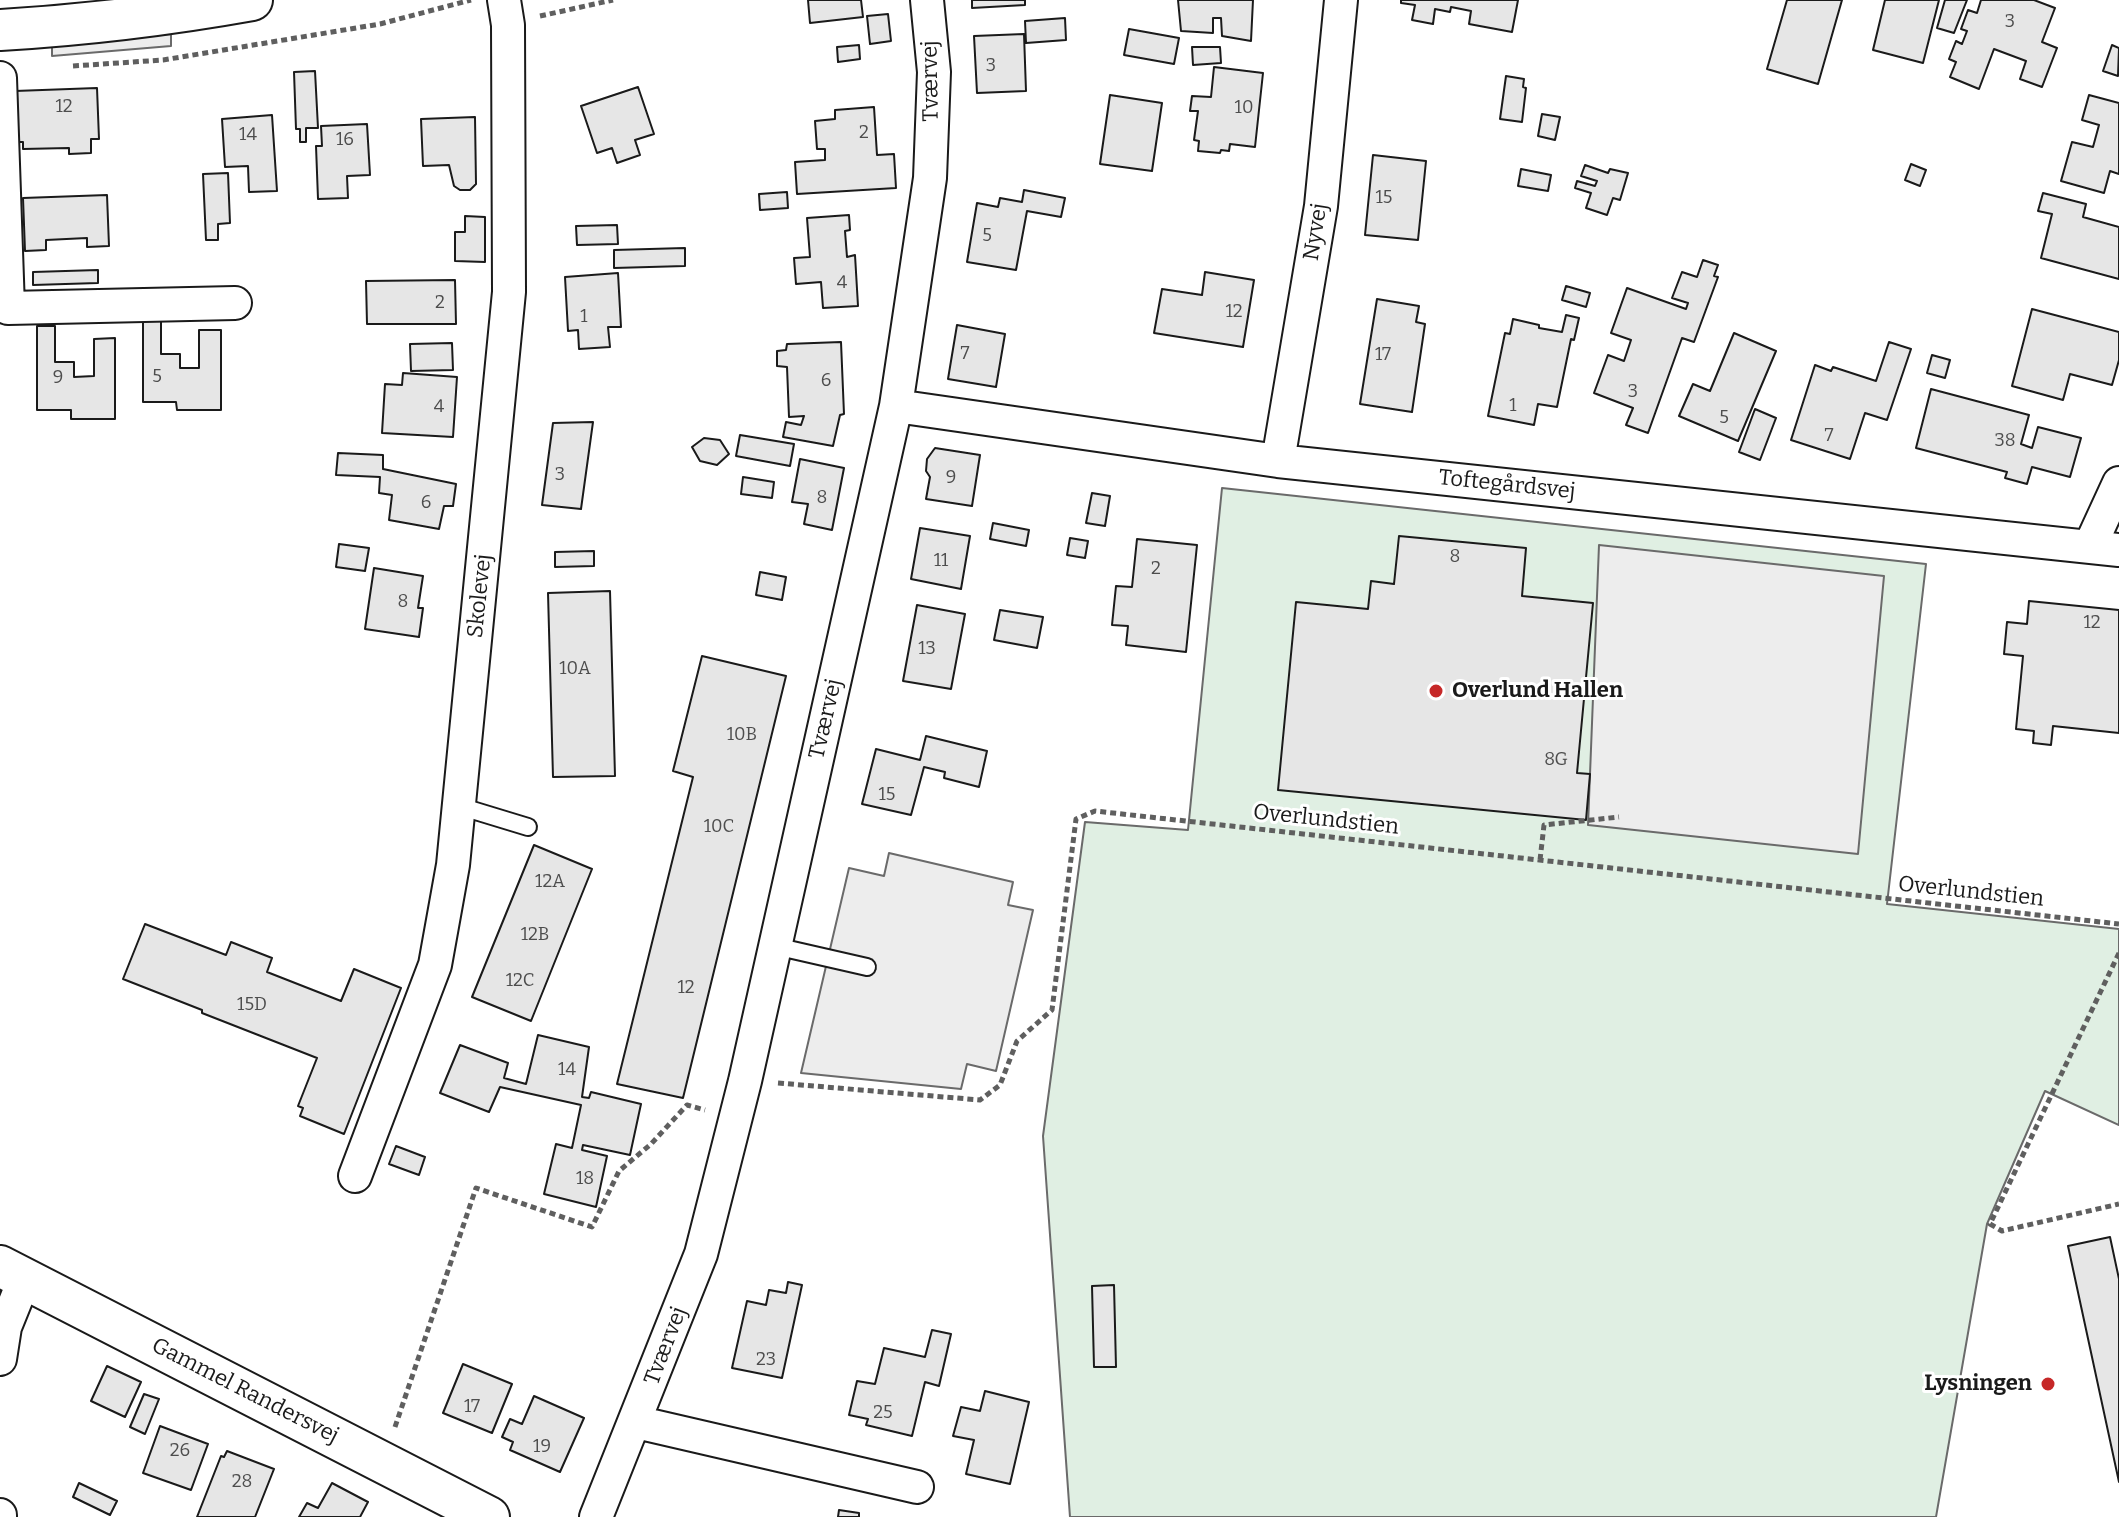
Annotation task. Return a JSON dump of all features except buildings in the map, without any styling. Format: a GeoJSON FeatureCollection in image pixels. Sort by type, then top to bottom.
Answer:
{"type":"FeatureCollection","features":[{"type":"Feature","properties":{"kind":"street"},"geometry":{"type":"LineString","coordinates":[[0,30],[108,22],[252,0]]}},
{"type":"Feature","properties":{"kind":"street","name":"Tværvej"},"geometry":{"type":"LineString","coordinates":[[596,1517],[701,1254],[745,1081],[896,406],[930,178],[934,72],[927,0]]}},
{"type":"Feature","properties":{"kind":"street","name":"Nyvej"},"geometry":{"type":"LineString","coordinates":[[1278,461],[1321,206],[1341,0]]}},
{"type":"Feature","properties":{"kind":"street","name":"Skolevej"},"geometry":{"type":"LineString","coordinates":[[355,1176],[435,965],[453,865],[509,292],[506,12]]}},
{"type":"Feature","properties":{"kind":"street"},"geometry":{"type":"LineString","coordinates":[[0,78],[8,308],[235,303]]}},
{"type":"Feature","properties":{"kind":"street","name":"Toftegårdsvej"},"geometry":{"type":"LineString","coordinates":[[896,406],[1278,461],[2105,548]]}},
{"type":"Feature","properties":{"kind":"street"},"geometry":{"type":"LineString","coordinates":[[2105,548],[2119,483]]}},
{"type":"Feature","properties":{"kind":"street"},"geometry":{"type":"LineString","coordinates":[[0,1359],[12,1273]]}},
{"type":"Feature","properties":{"kind":"street","name":"Gammel Randersvej"},"geometry":{"type":"LineString","coordinates":[[12,1273],[489,1517]]}},
{"type":"Feature","properties":{"kind":"street"},"geometry":{"type":"LineString","coordinates":[[636,1422],[917,1487]]}},
{"type":"Feature","properties":{"kind":"lane"},"geometry":{"type":"LineString","coordinates":[[459,806],[528,827]]}},
{"type":"Feature","properties":{"kind":"lane"},"geometry":{"type":"LineString","coordinates":[[775,946],[867,967]]}},
{"type":"Feature","properties":{"kind":"path"},"geometry":{"type":"LineString","coordinates":[[506,12],[576,7],[613,0]]}},
{"type":"Feature","properties":{"kind":"path","name":"Overlundstien"},"geometry":{"type":"LineString","coordinates":[[745,1081],[980,1100],[1000,1085],[1017,1041],[1052,1010],[1076,819],[1095,811],[2119,924]]}},
{"type":"Feature","properties":{"kind":"path"},"geometry":{"type":"LineString","coordinates":[[1540,860],[1544,825],[1619,817]]}},
{"type":"Feature","properties":{"kind":"path"},"geometry":{"type":"LineString","coordinates":[[2119,953],[1990,1224],[2002,1231],[2119,1204]]}},
{"type":"Feature","properties":{"kind":"path"},"geometry":{"type":"LineString","coordinates":[[383,1462],[476,1188],[592,1227],[619,1171],[651,1144],[687,1105],[736,1117]]}},
{"type":"Feature","properties":{"kind":"green space"},"geometry":{"type":"Polygon","coordinates":[[[1222,488],[1926,564],[1887,904],[2119,929],[2119,1125],[2045,1091],[1987,1224],[1936,1517],[1070,1517],[1043,1136],[1085,822],[1188,830],[1222,488]]]}},
{"type":"Feature","properties":{"kind":"shaded area"},"geometry":{"type":"Polygon","coordinates":[[[171,34],[171,46],[52,56],[52,44],[171,34]]]}},
{"type":"Feature","properties":{"kind":"shaded area"},"geometry":{"type":"Polygon","coordinates":[[[1599,545],[1884,576],[1858,854],[1588,825],[1599,545]]]}},
{"type":"Feature","properties":{"kind":"shaded area"},"geometry":{"type":"Polygon","coordinates":[[[889,853],[1013,882],[1008,905],[1033,910],[996,1071],[967,1064],[961,1089],[801,1073],[849,868],[884,876],[889,853]]]}},
{"type":"Feature","properties":{"kind":"place","name":"Overlund Hallen"},"geometry":{"type":"Point","coordinates":[1436,691]}},
{"type":"Feature","properties":{"kind":"place","name":"Lysningen"},"geometry":{"type":"Point","coordinates":[2048,1384]}}]}
